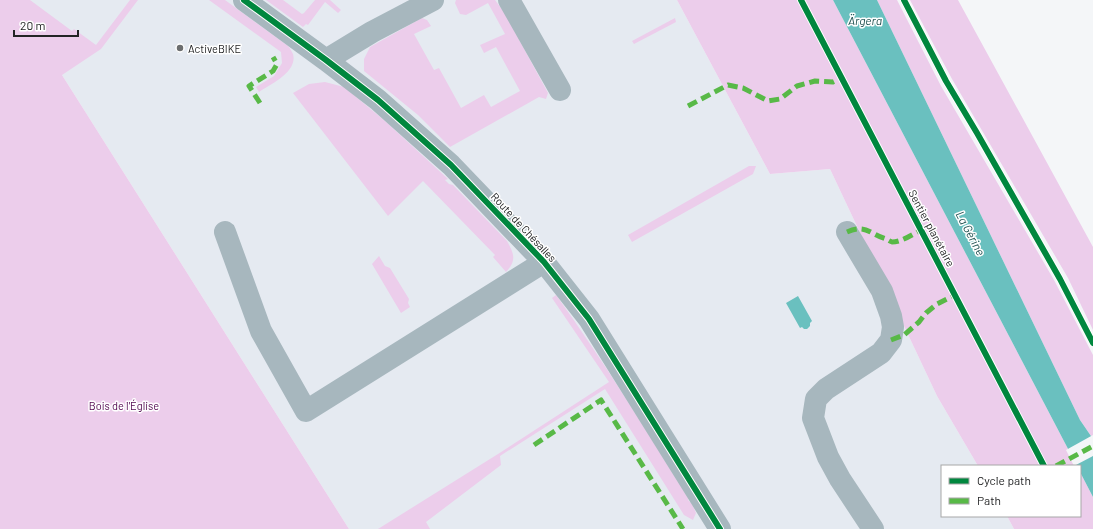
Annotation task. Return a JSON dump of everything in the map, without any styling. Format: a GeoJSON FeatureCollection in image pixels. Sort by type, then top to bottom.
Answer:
{"type":"FeatureCollection","features":[{"type":"Feature","properties":{"kind":"street","name":"Route de Chésalles"},"geometry":{"type":"LineString","coordinates":[[244,0],[378,100],[451,165],[544,262],[589,319],[712,526]]}},
{"type":"Feature","properties":{"kind":"street"},"geometry":{"type":"LineString","coordinates":[[326,60],[372,32],[433,0]]}},
{"type":"Feature","properties":{"kind":"street"},"geometry":{"type":"LineString","coordinates":[[509,0],[560,90]]}},
{"type":"Feature","properties":{"kind":"street"},"geometry":{"type":"LineString","coordinates":[[225,232],[260,331],[306,411],[544,262]]}},
{"type":"Feature","properties":{"kind":"street"},"geometry":{"type":"LineString","coordinates":[[847,232],[882,291],[891,316],[893,327],[891,340],[881,353],[826,389],[816,399],[813,418],[831,463],[873,529]]}},
{"type":"Feature","properties":{"kind":"shaded area"},"geometry":{"type":"Polygon","coordinates":[[[0,0],[677,0],[770,174],[830,169],[937,396],[977,465],[941,465],[941,517],[1008,517],[1014,529],[349,529],[62,75],[0,0]]]}},
{"type":"Feature","properties":{"kind":"green space","name":"Bois de l'Église"},"geometry":{"type":"Polygon","coordinates":[[[0,0],[30,0],[72,31],[74,29],[96,45],[130,0],[138,0],[101,49],[62,75],[349,529],[0,529],[0,0]]]}},
{"type":"Feature","properties":{"kind":"green space"},"geometry":{"type":"Polygon","coordinates":[[[209,0],[225,0],[288,46],[293,54],[293,60],[288,72],[259,92],[256,87],[274,76],[282,63],[281,52],[209,0]]]}},
{"type":"Feature","properties":{"kind":"green space"},"geometry":{"type":"Polygon","coordinates":[[[266,0],[283,0],[302,14],[315,0],[330,0],[341,10],[338,13],[325,2],[308,25],[306,24],[303,27],[266,0]]]}},
{"type":"Feature","properties":{"kind":"green space"},"geometry":{"type":"Polygon","coordinates":[[[456,0],[495,0],[504,12],[548,93],[546,99],[539,97],[450,147],[418,115],[364,71],[364,59],[370,47],[422,18],[427,20],[431,26],[414,34],[434,70],[439,68],[461,108],[484,95],[491,107],[520,91],[496,47],[484,53],[480,45],[505,34],[488,3],[466,15],[460,14],[455,3],[456,0]]]}},
{"type":"Feature","properties":{"kind":"green space"},"geometry":{"type":"Polygon","coordinates":[[[677,0],[833,0],[1076,465],[977,465],[937,396],[830,169],[770,174],[677,0]]]}},
{"type":"Feature","properties":{"kind":"green space"},"geometry":{"type":"Polygon","coordinates":[[[877,0],[897,0],[941,86],[1054,280],[1093,355],[1093,439],[1080,420],[877,0]]]}},
{"type":"Feature","properties":{"kind":"green space"},"geometry":{"type":"Polygon","coordinates":[[[910,0],[958,0],[1093,247],[1093,330],[1068,278],[952,79],[910,0]]]}},
{"type":"Feature","properties":{"kind":"green space"},"geometry":{"type":"Polygon","coordinates":[[[675,18],[676,22],[634,44],[632,41],[675,18]]]}},
{"type":"Feature","properties":{"kind":"green space"},"geometry":{"type":"Polygon","coordinates":[[[325,82],[344,87],[385,121],[448,179],[445,180],[449,184],[453,185],[507,241],[513,253],[513,260],[506,272],[493,257],[495,255],[423,181],[388,216],[293,93],[309,84],[325,82]]]}},
{"type":"Feature","properties":{"kind":"green space"},"geometry":{"type":"Polygon","coordinates":[[[749,166],[756,166],[753,174],[632,242],[628,235],[749,166]]]}},
{"type":"Feature","properties":{"kind":"green space"},"geometry":{"type":"Polygon","coordinates":[[[379,256],[385,266],[390,268],[409,299],[408,303],[410,307],[401,313],[372,264],[379,256]]]}},
{"type":"Feature","properties":{"kind":"green space"},"geometry":{"type":"Polygon","coordinates":[[[556,295],[607,370],[688,500],[692,504],[696,513],[693,520],[684,515],[605,389],[500,456],[501,465],[426,522],[430,529],[378,529],[609,382],[552,298],[556,295]]]}},
{"type":"Feature","properties":{"kind":"green space"},"geometry":{"type":"Polygon","coordinates":[[[1081,474],[1093,497],[1093,529],[1014,529],[1008,517],[1081,517],[1081,474]]]}},
{"type":"Feature","properties":{"kind":"water","name":"Ärgera"},"geometry":{"type":"Polygon","coordinates":[[[833,0],[877,0],[1080,420],[1093,439],[1093,497],[1081,474],[1081,465],[1076,465],[833,0]]]}},
{"type":"Feature","properties":{"kind":"water"},"geometry":{"type":"Polygon","coordinates":[[[798,296],[812,321],[807,329],[802,327],[800,328],[786,303],[798,296]]]}},
{"type":"Feature","properties":{"kind":"pier"},"geometry":{"type":"Polygon","coordinates":[[[1093,435],[1093,456],[1074,465],[1066,450],[1093,435]]]}},
{"type":"Feature","properties":{"kind":"marked path"},"geometry":{"type":"LineString","coordinates":[[260,103],[249,86],[273,71],[277,64],[273,57]]}},
{"type":"Feature","properties":{"kind":"marked path"},"geometry":{"type":"LineString","coordinates":[[688,106],[728,85],[743,88],[768,101],[780,99],[797,86],[815,81],[833,82],[842,78]]}},
{"type":"Feature","properties":{"kind":"marked path"},"geometry":{"type":"LineString","coordinates":[[847,232],[863,229],[892,242],[896,242],[921,230]]}},
{"type":"Feature","properties":{"kind":"marked path"},"geometry":{"type":"LineString","coordinates":[[891,340],[904,335],[937,304],[955,295]]}},
{"type":"Feature","properties":{"kind":"marked path"},"geometry":{"type":"LineString","coordinates":[[534,445],[601,400],[683,529]]}},
{"type":"Feature","properties":{"kind":"marked path"},"geometry":{"type":"LineString","coordinates":[[1058,465],[1093,446]]}},
{"type":"Feature","properties":{"kind":"cycle path"},"geometry":{"type":"LineString","coordinates":[[244,0],[378,100],[451,165],[544,262],[589,319],[720,529]]}},
{"type":"Feature","properties":{"kind":"cycle path","name":"Sentier planétaire"},"geometry":{"type":"LineString","coordinates":[[801,0],[1043,465]]}},
{"type":"Feature","properties":{"kind":"cycle path"},"geometry":{"type":"LineString","coordinates":[[904,0],[946,81],[1060,279],[1093,343]]}},
{"type":"Feature","properties":{"kind":"place","name":"ActiveBIKE"},"geometry":{"type":"Point","coordinates":[180,48]}},
{"type":"Feature","properties":{"kind":"water label","name":"La Gérine"},"geometry":{"type":"Point","coordinates":[971,233]}}]}
